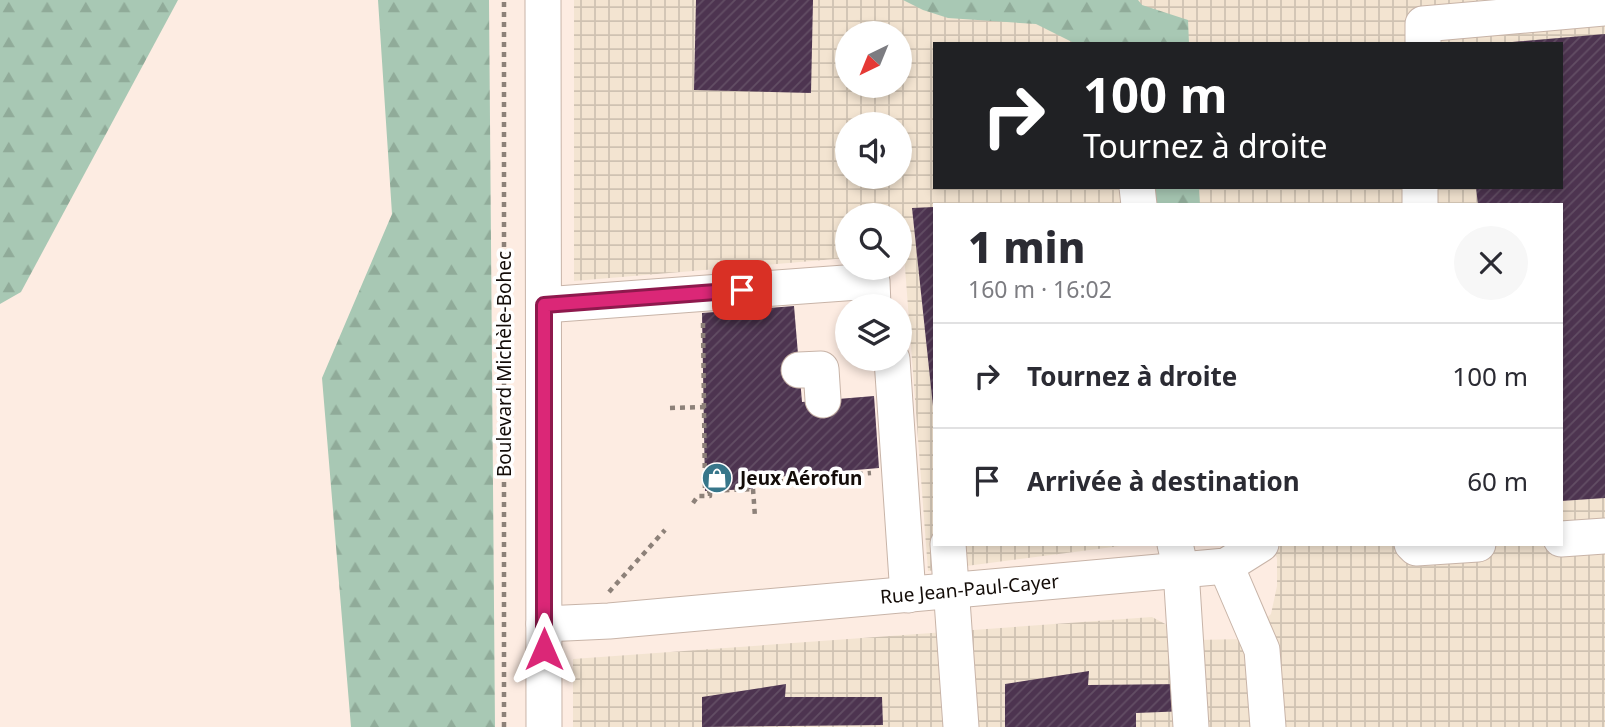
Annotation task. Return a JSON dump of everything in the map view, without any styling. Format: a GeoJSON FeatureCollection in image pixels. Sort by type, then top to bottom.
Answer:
{"type":"FeatureCollection","features":[{"type":"Feature","properties":{"kind":"street","name":"Boulevard Michèle-Bohec"},"geometry":{"type":"LineString","coordinates":[[543,0],[544,305],[530,623],[544,727]]}},
{"type":"Feature","properties":{"kind":"street"},"geometry":{"type":"LineString","coordinates":[[1423,42],[1423,24],[1605,8]]}},
{"type":"Feature","properties":{"kind":"street"},"geometry":{"type":"LineString","coordinates":[[544,305],[872,281],[873,294]]}},
{"type":"Feature","properties":{"kind":"street"},"geometry":{"type":"LineString","coordinates":[[799,370],[821,369],[823,400]]}},
{"type":"Feature","properties":{"kind":"street"},"geometry":{"type":"LineString","coordinates":[[893,371],[908,595]]}},
{"type":"Feature","properties":{"kind":"street"},"geometry":{"type":"LineString","coordinates":[[1563,539],[1605,536]]}},
{"type":"Feature","properties":{"kind":"street"},"geometry":{"type":"LineString","coordinates":[[948,546],[961,727]]}},
{"type":"Feature","properties":{"kind":"street"},"geometry":{"type":"LineString","coordinates":[[1258,546],[1226,566],[1262,650],[1268,727]]}},
{"type":"Feature","properties":{"kind":"street"},"geometry":{"type":"LineString","coordinates":[[1414,546],[1447,546]]}},
{"type":"Feature","properties":{"kind":"street"},"geometry":{"type":"LineString","coordinates":[[1178,557],[1191,727]]}},
{"type":"Feature","properties":{"kind":"street","name":"Rue Jean-Paul-Cayer"},"geometry":{"type":"LineString","coordinates":[[530,623],[608,621],[952,591],[1178,557],[1226,566]]}},
{"type":"Feature","properties":{"kind":"path","name":"Boulevard Michèle-Bohec"},"geometry":{"type":"LineString","coordinates":[[504,0],[504,727]]}},
{"type":"Feature","properties":{"kind":"path"},"geometry":{"type":"LineString","coordinates":[[703,322],[705,492],[752,489]]}},
{"type":"Feature","properties":{"kind":"path"},"geometry":{"type":"LineString","coordinates":[[670,408],[705,407]]}},
{"type":"Feature","properties":{"kind":"path"},"geometry":{"type":"LineString","coordinates":[[755,517],[752,484],[873,472]]}},
{"type":"Feature","properties":{"kind":"path"},"geometry":{"type":"LineString","coordinates":[[693,503],[698,496],[709,496],[710,491]]}},
{"type":"Feature","properties":{"kind":"path"},"geometry":{"type":"LineString","coordinates":[[605,596],[665,530]]}},
{"type":"Feature","properties":{"kind":"path"},"geometry":{"type":"LineString","coordinates":[[504,621],[530,623]]}},
{"type":"Feature","properties":{"kind":"shaded area"},"geometry":{"type":"Polygon","coordinates":[[[574,0],[1605,0],[1605,727],[573,727],[573,659],[1152,617],[1196,640],[1244,639],[1271,614],[1277,586],[1277,558],[1271,546],[1563,546],[1563,203],[933,203],[933,546],[1121,546],[928,571],[912,360],[912,294],[907,294],[906,280],[912,280],[912,203],[835,203],[835,259],[574,281],[574,0]]]}},
{"type":"Feature","properties":{"kind":"green space"},"geometry":{"type":"Polygon","coordinates":[[[0,0],[178,0],[21,292],[0,304],[0,0]]]}},
{"type":"Feature","properties":{"kind":"green space"},"geometry":{"type":"Polygon","coordinates":[[[378,0],[489,0],[495,727],[351,727],[322,378],[392,214],[378,0]]]}},
{"type":"Feature","properties":{"kind":"green space"},"geometry":{"type":"Polygon","coordinates":[[[903,0],[1138,0],[1142,5],[1188,20],[1189,42],[1072,42],[1036,24],[948,18],[903,0]]]}},
{"type":"Feature","properties":{"kind":"green space"},"geometry":{"type":"Polygon","coordinates":[[[1154,189],[1199,189],[1200,203],[1155,203],[1154,189]]]}},
{"type":"Feature","properties":{"kind":"building"},"geometry":{"type":"Polygon","coordinates":[[[696,0],[813,0],[811,93],[694,90],[696,0]]]}},
{"type":"Feature","properties":{"kind":"building"},"geometry":{"type":"Polygon","coordinates":[[[1605,34],[1605,498],[1563,501],[1563,203],[1478,203],[1476,189],[1563,189],[1563,42],[1512,42],[1605,34]]]}},
{"type":"Feature","properties":{"kind":"building"},"geometry":{"type":"Polygon","coordinates":[[[933,207],[933,406],[912,208],[933,207]]]}},
{"type":"Feature","properties":{"kind":"building"},"geometry":{"type":"Polygon","coordinates":[[[794,306],[802,402],[874,396],[879,468],[752,479],[753,489],[705,491],[702,313],[794,306]]]}},
{"type":"Feature","properties":{"kind":"building"},"geometry":{"type":"Polygon","coordinates":[[[1089,671],[1088,685],[1185,684],[1187,711],[1136,713],[1136,727],[1005,727],[1005,684],[1089,671]]]}},
{"type":"Feature","properties":{"kind":"building"},"geometry":{"type":"Polygon","coordinates":[[[786,684],[785,697],[882,697],[883,725],[702,727],[702,697],[786,684]]]}},
{"type":"Feature","properties":{"kind":"place","name":"Jeux Aérofun"},"geometry":{"type":"Point","coordinates":[717,478]}},
{"type":"Feature","properties":{"kind":"route"},"geometry":{"type":"LineString","coordinates":[[544,649],[544,305],[742,290]]}}]}
